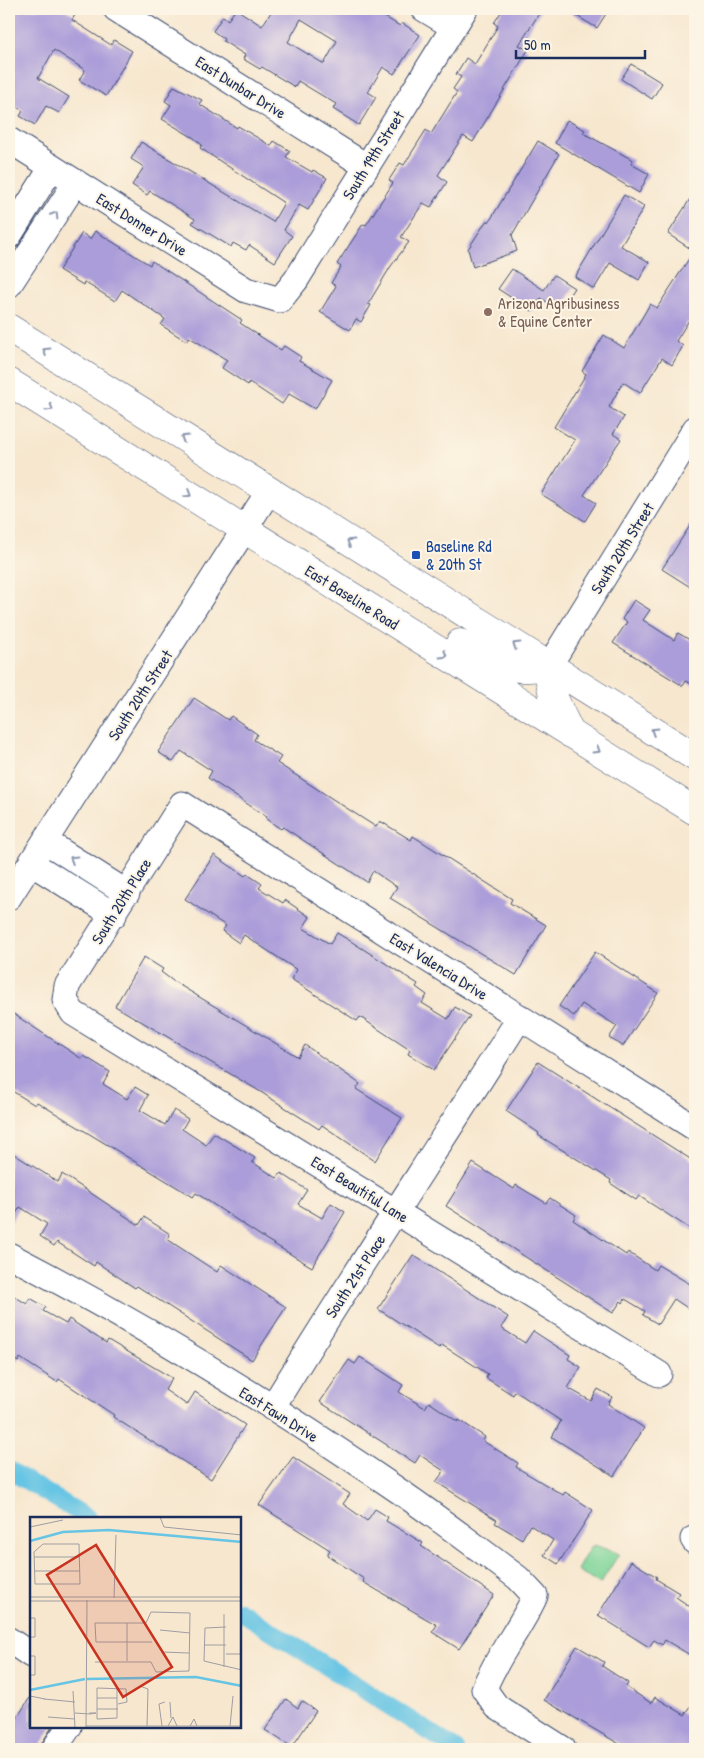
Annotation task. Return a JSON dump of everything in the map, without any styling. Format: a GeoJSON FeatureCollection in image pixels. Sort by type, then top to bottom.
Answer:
{"type":"FeatureCollection","features":[{"type":"Feature","properties":{"kind":"main road"},"geometry":{"type":"LineString","coordinates":[[9,328],[695,757]]}},
{"type":"Feature","properties":{"kind":"main road","name":"East Baseline Road"},"geometry":{"type":"LineString","coordinates":[[9,382],[695,811]]}},
{"type":"Feature","properties":{"kind":"main road"},"geometry":{"type":"LineString","coordinates":[[348,595],[405,611],[492,662],[512,670],[549,666]]}},
{"type":"Feature","properties":{"kind":"main road"},"geometry":{"type":"LineString","coordinates":[[549,666],[548,681],[554,700],[571,734]]}},
{"type":"Feature","properties":{"kind":"street","name":"East Dunbar Drive"},"geometry":{"type":"LineString","coordinates":[[116,9],[366,166]]}},
{"type":"Feature","properties":{"kind":"street"},"geometry":{"type":"LineString","coordinates":[[424,9],[459,18]]}},
{"type":"Feature","properties":{"kind":"street","name":"South 19th Street"},"geometry":{"type":"LineString","coordinates":[[280,300],[296,280],[459,18]]}},
{"type":"Feature","properties":{"kind":"street","name":"East Donner Drive"},"geometry":{"type":"LineString","coordinates":[[9,140],[246,290],[280,300]]}},
{"type":"Feature","properties":{"kind":"street"},"geometry":{"type":"LineString","coordinates":[[37,243],[11,232],[52,167]]}},
{"type":"Feature","properties":{"kind":"street"},"geometry":{"type":"LineString","coordinates":[[9,285],[76,182]]}},
{"type":"Feature","properties":{"kind":"street","name":"South 20th Street"},"geometry":{"type":"LineString","coordinates":[[549,666],[695,429]]}},
{"type":"Feature","properties":{"kind":"street","name":"South 20th Street"},"geometry":{"type":"LineString","coordinates":[[9,897],[269,492]]}},
{"type":"Feature","properties":{"kind":"street","name":"South 20th Place"},"geometry":{"type":"LineString","coordinates":[[65,1000],[66,986],[114,915],[182,804]]}},
{"type":"Feature","properties":{"kind":"street","name":"East Valencia Drive"},"geometry":{"type":"LineString","coordinates":[[182,804],[695,1128]]}},
{"type":"Feature","properties":{"kind":"street"},"geometry":{"type":"LineString","coordinates":[[44,841],[127,893]]}},
{"type":"Feature","properties":{"kind":"street"},"geometry":{"type":"LineString","coordinates":[[31,862],[114,915]]}},
{"type":"Feature","properties":{"kind":"street","name":"East Beautiful Lane"},"geometry":{"type":"LineString","coordinates":[[65,1000],[73,1013],[659,1374]]}},
{"type":"Feature","properties":{"kind":"street","name":"South 21st Place"},"geometry":{"type":"LineString","coordinates":[[272,1408],[342,1294],[397,1212],[520,1018]]}},
{"type":"Feature","properties":{"kind":"street","name":"East Fawn Drive"},"geometry":{"type":"LineString","coordinates":[[9,1255],[95,1300],[272,1408],[400,1491],[518,1578],[535,1596],[528,1612],[492,1669],[484,1689],[497,1707],[563,1749]]}},
{"type":"Feature","properties":{"kind":"street"},"geometry":{"type":"LineString","coordinates":[[9,1640],[30,1654]]}},
{"type":"Feature","properties":{"kind":"street"},"geometry":{"type":"LineString","coordinates":[[54,1749],[68,1728]]}},
{"type":"Feature","properties":{"kind":"green space"},"geometry":{"type":"Polygon","coordinates":[[[595,1545],[619,1554],[600,1584],[577,1570],[590,1547],[595,1545]]]}},
{"type":"Feature","properties":{"kind":"building"},"geometry":{"type":"Polygon","coordinates":[[[9,9],[64,9],[75,15],[72,20],[111,45],[114,40],[132,51],[106,96],[79,80],[85,70],[54,50],[38,78],[69,97],[59,113],[46,106],[35,125],[20,116],[23,111],[9,102],[9,9]]]}},
{"type":"Feature","properties":{"kind":"building"},"geometry":{"type":"Polygon","coordinates":[[[236,9],[262,26],[273,9],[371,9],[400,26],[402,23],[420,35],[394,74],[383,67],[368,92],[376,97],[359,125],[333,109],[336,104],[298,81],[295,87],[262,67],[260,69],[243,59],[245,55],[223,41],[224,39],[213,31],[223,16],[228,20],[236,9]],[[301,19],[288,42],[324,64],[337,41],[301,19]]]}},
{"type":"Feature","properties":{"kind":"building"},"geometry":{"type":"Polygon","coordinates":[[[503,9],[542,9],[519,45],[528,50],[473,142],[463,136],[438,175],[447,182],[431,207],[423,203],[401,237],[409,242],[391,266],[368,304],[371,305],[361,322],[356,319],[350,330],[320,312],[336,286],[331,283],[341,267],[337,264],[363,224],[366,225],[393,183],[389,180],[400,163],[404,165],[426,130],[431,134],[457,92],[453,89],[461,77],[456,74],[466,58],[475,64],[498,26],[494,23],[503,9]]]}},
{"type":"Feature","properties":{"kind":"building"},"geometry":{"type":"Polygon","coordinates":[[[565,9],[609,9],[597,28],[565,9]]]}},
{"type":"Feature","properties":{"kind":"building"},"geometry":{"type":"Polygon","coordinates":[[[631,64],[662,83],[652,99],[621,79],[631,64]]]}},
{"type":"Feature","properties":{"kind":"building"},"geometry":{"type":"Polygon","coordinates":[[[174,86],[202,100],[199,104],[237,128],[238,126],[271,146],[274,141],[290,151],[286,157],[327,178],[308,210],[299,205],[284,230],[292,236],[275,262],[249,245],[246,250],[233,243],[231,247],[192,223],[195,219],[150,191],[147,195],[132,185],[144,167],[131,159],[141,142],[273,222],[284,203],[200,148],[202,145],[194,138],[162,119],[171,105],[165,101],[174,86]]]}},
{"type":"Feature","properties":{"kind":"building"},"geometry":{"type":"Polygon","coordinates":[[[567,120],[585,130],[583,133],[633,160],[631,164],[649,174],[639,193],[555,143],[567,120]]]}},
{"type":"Feature","properties":{"kind":"building"},"geometry":{"type":"Polygon","coordinates":[[[538,141],[559,154],[512,235],[517,251],[473,267],[468,249],[487,220],[489,222],[538,141]]]}},
{"type":"Feature","properties":{"kind":"building"},"geometry":{"type":"Polygon","coordinates":[[[695,191],[695,320],[691,317],[676,341],[683,346],[672,365],[662,358],[640,393],[623,382],[609,407],[624,417],[613,434],[621,439],[584,495],[596,503],[585,521],[541,494],[575,440],[554,427],[586,374],[582,371],[604,335],[624,348],[650,304],[657,308],[694,251],[668,234],[695,191]]]}},
{"type":"Feature","properties":{"kind":"building"},"geometry":{"type":"Polygon","coordinates":[[[624,195],[644,207],[621,246],[649,262],[639,280],[610,263],[594,289],[575,277],[624,195]]]}},
{"type":"Feature","properties":{"kind":"building"},"geometry":{"type":"Polygon","coordinates":[[[95,231],[150,265],[152,261],[242,320],[240,323],[281,350],[284,346],[301,357],[299,361],[332,380],[315,409],[289,394],[282,404],[249,382],[248,385],[222,368],[227,360],[189,337],[186,341],[161,325],[165,319],[122,290],[115,301],[84,282],[83,285],[59,270],[82,233],[90,239],[95,231]]]}},
{"type":"Feature","properties":{"kind":"building"},"geometry":{"type":"Polygon","coordinates":[[[512,269],[544,290],[554,275],[574,288],[559,310],[541,298],[532,311],[498,289],[512,269]]]}},
{"type":"Feature","properties":{"kind":"building"},"geometry":{"type":"Polygon","coordinates":[[[695,518],[695,590],[662,569],[695,518]]]}},
{"type":"Feature","properties":{"kind":"building"},"geometry":{"type":"Polygon","coordinates":[[[634,600],[650,610],[643,620],[674,640],[678,633],[695,643],[695,686],[686,681],[683,686],[613,643],[627,622],[622,619],[634,600]]]}},
{"type":"Feature","properties":{"kind":"building"},"geometry":{"type":"Polygon","coordinates":[[[194,698],[228,720],[231,716],[257,734],[254,740],[281,757],[277,763],[348,809],[376,827],[380,821],[411,840],[413,836],[512,899],[510,903],[546,925],[516,975],[390,898],[397,887],[373,871],[367,882],[283,827],[281,829],[266,819],[267,817],[208,778],[212,771],[181,751],[173,762],[158,752],[194,698]]]}},
{"type":"Feature","properties":{"kind":"building"},"geometry":{"type":"Polygon","coordinates":[[[214,855],[245,876],[247,874],[262,884],[259,888],[283,903],[285,900],[310,917],[303,928],[330,944],[337,933],[418,984],[416,987],[427,995],[422,1003],[448,1019],[455,1007],[470,1016],[434,1070],[408,1054],[410,1050],[360,1017],[357,1021],[291,979],[297,970],[244,935],[239,943],[222,931],[226,926],[185,899],[214,855]]]}},
{"type":"Feature","properties":{"kind":"building"},"geometry":{"type":"Polygon","coordinates":[[[595,952],[658,993],[623,1046],[609,1038],[617,1026],[582,1004],[574,1016],[559,1006],[595,952]]]}},
{"type":"Feature","properties":{"kind":"building"},"geometry":{"type":"Polygon","coordinates":[[[144,957],[163,969],[161,972],[173,981],[298,1057],[305,1045],[360,1084],[356,1089],[402,1118],[375,1161],[322,1125],[319,1129],[256,1089],[115,1006],[144,957]]]}},
{"type":"Feature","properties":{"kind":"building"},"geometry":{"type":"Polygon","coordinates":[[[9,1011],[82,1059],[84,1056],[110,1072],[103,1084],[127,1099],[135,1087],[148,1095],[140,1110],[165,1125],[174,1110],[188,1119],[182,1129],[206,1145],[214,1133],[255,1158],[252,1162],[277,1178],[281,1173],[307,1190],[298,1204],[322,1218],[331,1203],[345,1212],[312,1267],[196,1193],[193,1197],[37,1102],[35,1105],[9,1089],[9,1011]]]}},
{"type":"Feature","properties":{"kind":"building"},"geometry":{"type":"Polygon","coordinates":[[[538,1062],[695,1162],[695,1232],[639,1196],[636,1200],[610,1183],[611,1180],[538,1135],[539,1133],[506,1111],[538,1062]]]}},
{"type":"Feature","properties":{"kind":"building"},"geometry":{"type":"Polygon","coordinates":[[[9,1151],[58,1182],[62,1174],[139,1225],[144,1217],[170,1234],[167,1239],[217,1272],[221,1265],[286,1307],[252,1360],[96,1262],[94,1266],[57,1242],[54,1246],[40,1236],[47,1224],[20,1207],[9,1225],[9,1151]]]}},
{"type":"Feature","properties":{"kind":"building"},"geometry":{"type":"Polygon","coordinates":[[[473,1163],[514,1189],[516,1185],[546,1203],[550,1198],[576,1215],[573,1220],[626,1255],[628,1252],[655,1270],[658,1265],[695,1287],[695,1313],[674,1299],[658,1324],[643,1315],[645,1311],[625,1299],[623,1303],[621,1301],[613,1313],[446,1206],[473,1163]]]}},
{"type":"Feature","properties":{"kind":"building"},"geometry":{"type":"Polygon","coordinates":[[[413,1255],[508,1317],[501,1328],[525,1343],[533,1331],[570,1355],[568,1359],[581,1367],[568,1388],[591,1401],[598,1389],[612,1397],[608,1404],[644,1428],[614,1476],[552,1437],[561,1421],[515,1391],[513,1395],[486,1378],[488,1374],[442,1345],[439,1348],[378,1309],[413,1255]]]}},
{"type":"Feature","properties":{"kind":"building"},"geometry":{"type":"Polygon","coordinates":[[[9,1293],[27,1304],[30,1298],[46,1307],[43,1311],[66,1324],[69,1319],[106,1343],[108,1340],[172,1378],[165,1390],[187,1405],[195,1392],[245,1425],[211,1479],[113,1417],[114,1415],[59,1379],[57,1382],[20,1358],[18,1362],[9,1356],[9,1293]]]}},
{"type":"Feature","properties":{"kind":"building"},"geometry":{"type":"Polygon","coordinates":[[[360,1357],[403,1385],[399,1392],[425,1408],[429,1402],[458,1422],[459,1420],[485,1437],[483,1441],[518,1463],[516,1467],[563,1495],[565,1492],[593,1510],[558,1564],[544,1555],[553,1540],[530,1525],[522,1539],[495,1523],[497,1520],[436,1482],[444,1471],[420,1455],[415,1463],[320,1402],[349,1360],[355,1364],[360,1357]]]}},
{"type":"Feature","properties":{"kind":"building"},"geometry":{"type":"Polygon","coordinates":[[[293,1457],[350,1494],[343,1504],[367,1521],[375,1509],[388,1517],[386,1521],[423,1543],[421,1546],[494,1595],[459,1649],[432,1632],[437,1625],[363,1582],[364,1579],[327,1555],[330,1550],[259,1505],[293,1457]]]}},
{"type":"Feature","properties":{"kind":"building"},"geometry":{"type":"Polygon","coordinates":[[[631,1561],[679,1593],[676,1597],[695,1610],[695,1658],[665,1640],[662,1645],[654,1640],[649,1647],[598,1615],[631,1561]]]}},
{"type":"Feature","properties":{"kind":"building"},"geometry":{"type":"Polygon","coordinates":[[[577,1646],[604,1662],[602,1666],[628,1683],[626,1687],[651,1703],[655,1697],[685,1715],[695,1700],[695,1749],[628,1749],[544,1700],[577,1646]]]}},
{"type":"Feature","properties":{"kind":"building"},"geometry":{"type":"Polygon","coordinates":[[[30,1698],[30,1728],[51,1728],[38,1749],[9,1749],[9,1730],[30,1698]]]}},
{"type":"Feature","properties":{"kind":"building"},"geometry":{"type":"Polygon","coordinates":[[[286,1699],[298,1708],[302,1701],[316,1711],[292,1747],[265,1730],[286,1699]]]}},
{"type":"Feature","properties":{"kind":"waterway"},"geometry":{"type":"LineString","coordinates":[[9,1470],[86,1517]]}},
{"type":"Feature","properties":{"kind":"waterway"},"geometry":{"type":"LineString","coordinates":[[241,1612],[456,1749]]}},
{"type":"Feature","properties":{"kind":"place","name":"Arizona Agribusiness & Equine Center"},"geometry":{"type":"Point","coordinates":[488,312]}},
{"type":"Feature","properties":{"kind":"place","name":"Baseline Rd & 20th St"},"geometry":{"type":"Point","coordinates":[416,555]}}]}
